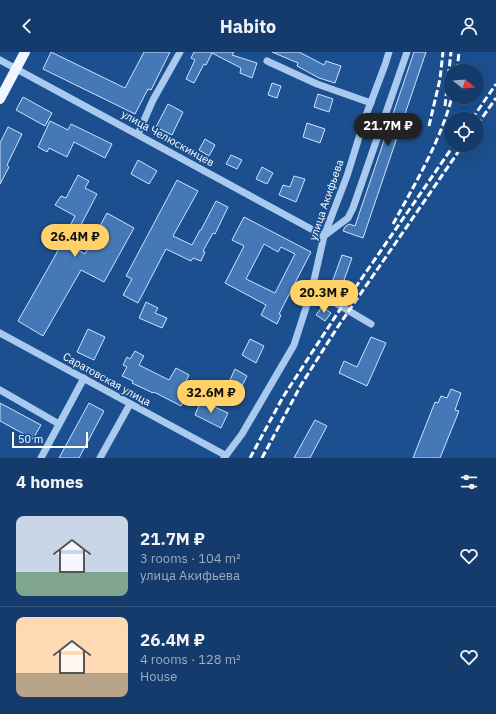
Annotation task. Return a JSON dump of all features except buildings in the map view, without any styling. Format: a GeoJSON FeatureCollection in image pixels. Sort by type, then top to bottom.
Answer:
{"type":"FeatureCollection","features":[{"type":"Feature","properties":{"kind":"main road"},"geometry":{"type":"LineString","coordinates":[[0,99],[25,52]]}},
{"type":"Feature","properties":{"kind":"street"},"geometry":{"type":"LineString","coordinates":[[138,134],[153,100],[180,52]]}},
{"type":"Feature","properties":{"kind":"street","name":"улица Акифьева"},"geometry":{"type":"LineString","coordinates":[[225,457],[242,434],[294,345],[312,289],[324,236],[347,176],[370,103],[389,52]]}},
{"type":"Feature","properties":{"kind":"street"},"geometry":{"type":"LineString","coordinates":[[324,236],[348,218],[353,208],[407,52]]}},
{"type":"Feature","properties":{"kind":"street","name":"улица Челюскинцев"},"geometry":{"type":"LineString","coordinates":[[0,60],[324,236]]}},
{"type":"Feature","properties":{"kind":"street"},"geometry":{"type":"LineString","coordinates":[[267,61],[318,84],[370,103]]}},
{"type":"Feature","properties":{"kind":"street"},"geometry":{"type":"LineString","coordinates":[[312,289],[371,324]]}},
{"type":"Feature","properties":{"kind":"street","name":"Саратовская улица"},"geometry":{"type":"LineString","coordinates":[[0,332],[225,457]]}},
{"type":"Feature","properties":{"kind":"street"},"geometry":{"type":"LineString","coordinates":[[41,458],[84,378]]}},
{"type":"Feature","properties":{"kind":"street"},"geometry":{"type":"LineString","coordinates":[[0,390],[59,424]]}},
{"type":"Feature","properties":{"kind":"street"},"geometry":{"type":"LineString","coordinates":[[100,458],[130,404]]}},
{"type":"Feature","properties":{"kind":"railway"},"geometry":{"type":"LineString","coordinates":[[429,126],[440,79],[443,52]]}},
{"type":"Feature","properties":{"kind":"railway"},"geometry":{"type":"LineString","coordinates":[[445,106],[451,52]]}},
{"type":"Feature","properties":{"kind":"railway"},"geometry":{"type":"LineString","coordinates":[[458,64],[459,52]]}},
{"type":"Feature","properties":{"kind":"railway"},"geometry":{"type":"LineString","coordinates":[[477,112],[496,84]]}},
{"type":"Feature","properties":{"kind":"railway"},"geometry":{"type":"LineString","coordinates":[[484,115],[496,98]]}},
{"type":"Feature","properties":{"kind":"railway"},"geometry":{"type":"LineString","coordinates":[[393,224],[434,146],[450,104]]}},
{"type":"Feature","properties":{"kind":"railway"},"geometry":{"type":"LineString","coordinates":[[250,458],[283,397],[337,314],[449,152]]}},
{"type":"Feature","properties":{"kind":"railway"},"geometry":{"type":"LineString","coordinates":[[262,458],[301,385],[337,328],[458,152]]}}]}
